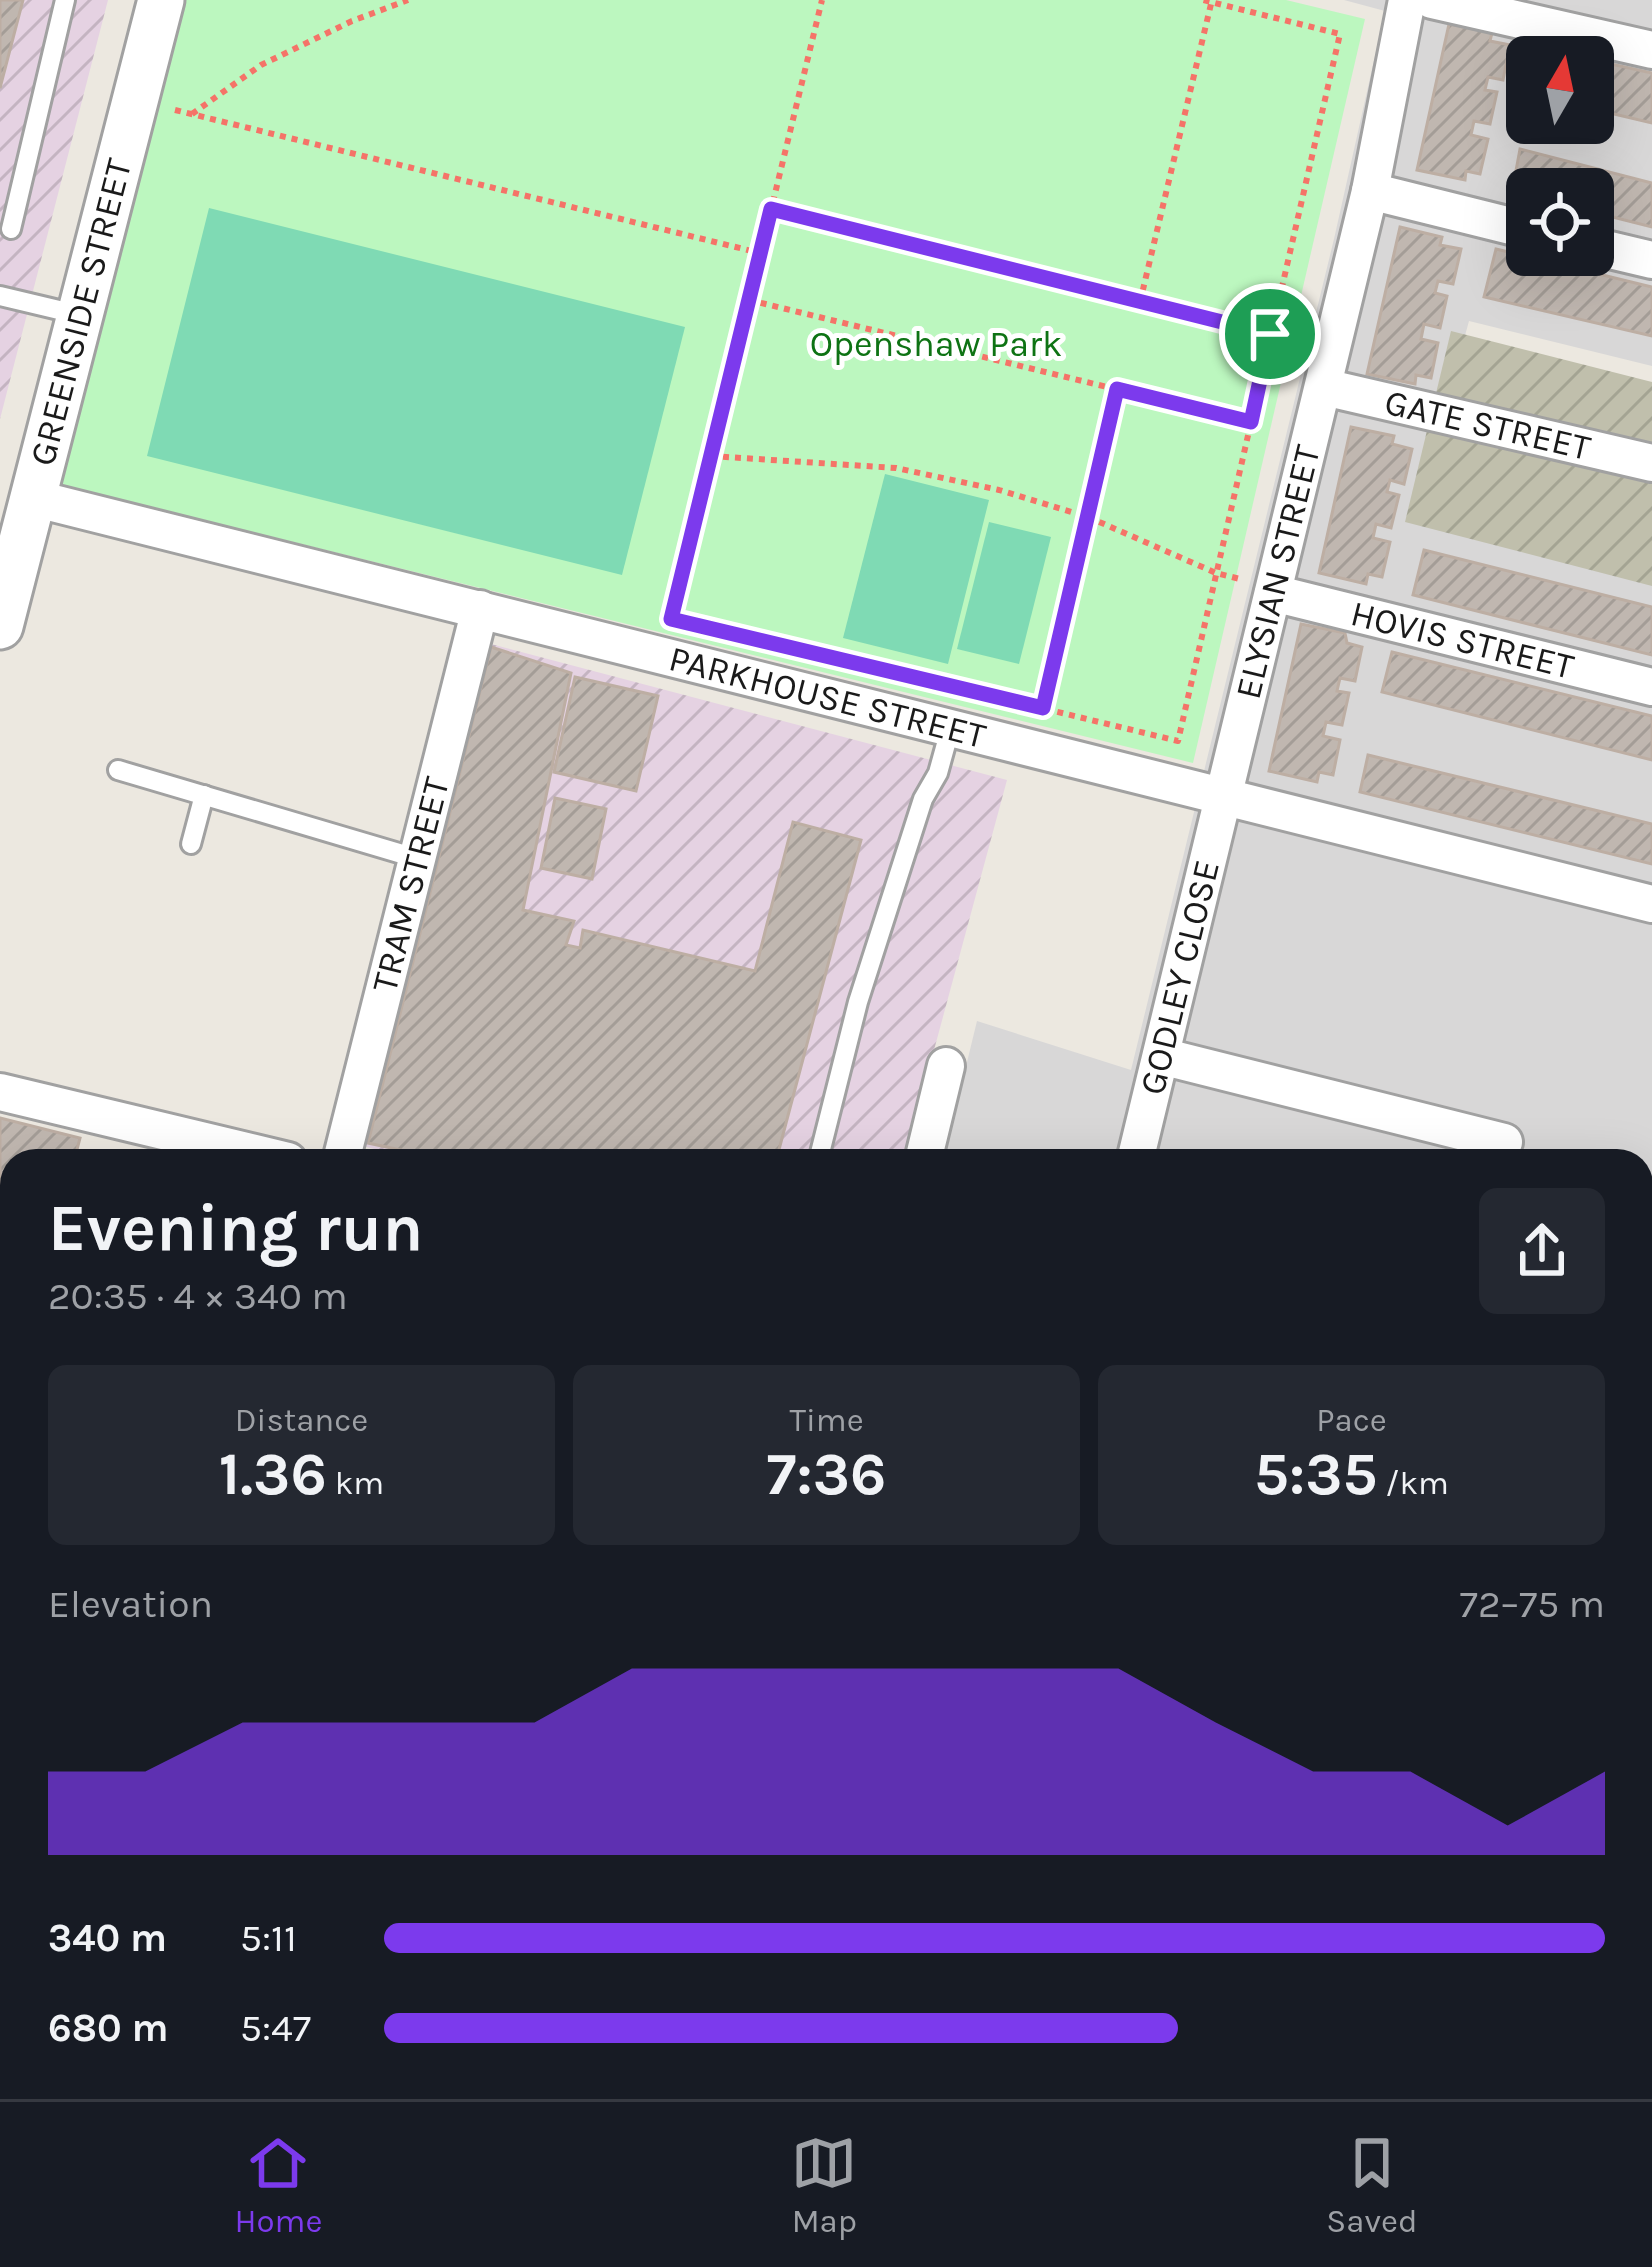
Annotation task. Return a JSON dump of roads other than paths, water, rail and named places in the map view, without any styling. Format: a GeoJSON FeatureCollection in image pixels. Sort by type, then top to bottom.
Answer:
{"type":"FeatureCollection","features":[{"type":"Feature","properties":{"kind":"street","name":"GREENSIDE STREET"},"geometry":{"type":"LineString","coordinates":[[0,626],[17,494],[80,315],[161,0]]}},
{"type":"Feature","properties":{"kind":"street","name":"ELYSIAN STREET"},"geometry":{"type":"LineString","coordinates":[[1227,795],[1370,191],[1407,0]]}},
{"type":"Feature","properties":{"kind":"street"},"geometry":{"type":"LineString","coordinates":[[1432,0],[1652,50]]}},
{"type":"Feature","properties":{"kind":"street"},"geometry":{"type":"LineString","coordinates":[[1370,191],[1506,225]]}},
{"type":"Feature","properties":{"kind":"street"},"geometry":{"type":"LineString","coordinates":[[1614,251],[1652,260]]}},
{"type":"Feature","properties":{"kind":"street","name":"GATE STREET"},"geometry":{"type":"LineString","coordinates":[[1324,387],[1652,463]]}},
{"type":"Feature","properties":{"kind":"street","name":"PARKHOUSE STREET"},"geometry":{"type":"LineString","coordinates":[[17,494],[1652,904]]}},
{"type":"Feature","properties":{"kind":"street","name":"HOVIS STREET"},"geometry":{"type":"LineString","coordinates":[[1273,593],[1652,687]]}},
{"type":"Feature","properties":{"kind":"street","name":"TRAM STREET"},"geometry":{"type":"LineString","coordinates":[[344,1149],[480,609]]}},
{"type":"Feature","properties":{"kind":"street","name":"GODLEY CLOSE"},"geometry":{"type":"LineString","coordinates":[[1139,1149],[1227,795]]}},
{"type":"Feature","properties":{"kind":"street"},"geometry":{"type":"LineString","coordinates":[[1161,1055],[1504,1142]]}},
{"type":"Feature","properties":{"kind":"street"},"geometry":{"type":"LineString","coordinates":[[926,1149],[946,1066]]}},
{"type":"Feature","properties":{"kind":"street"},"geometry":{"type":"LineString","coordinates":[[0,1092],[138,1144],[182,1149]]}},
{"type":"Feature","properties":{"kind":"lane"},"geometry":{"type":"LineString","coordinates":[[11,229],[65,0]]}},
{"type":"Feature","properties":{"kind":"lane"},"geometry":{"type":"LineString","coordinates":[[0,296],[80,315]]}},
{"type":"Feature","properties":{"kind":"lane"},"geometry":{"type":"LineString","coordinates":[[821,1149],[858,1002],[923,799],[938,773],[952,726]]}},
{"type":"Feature","properties":{"kind":"lane"},"geometry":{"type":"LineString","coordinates":[[118,770],[419,859]]}},
{"type":"Feature","properties":{"kind":"lane"},"geometry":{"type":"LineString","coordinates":[[191,844],[204,795]]}},
{"type":"Feature","properties":{"kind":"park label","name":"Openshaw Park"},"geometry":{"type":"Point","coordinates":[936,344]}}]}
